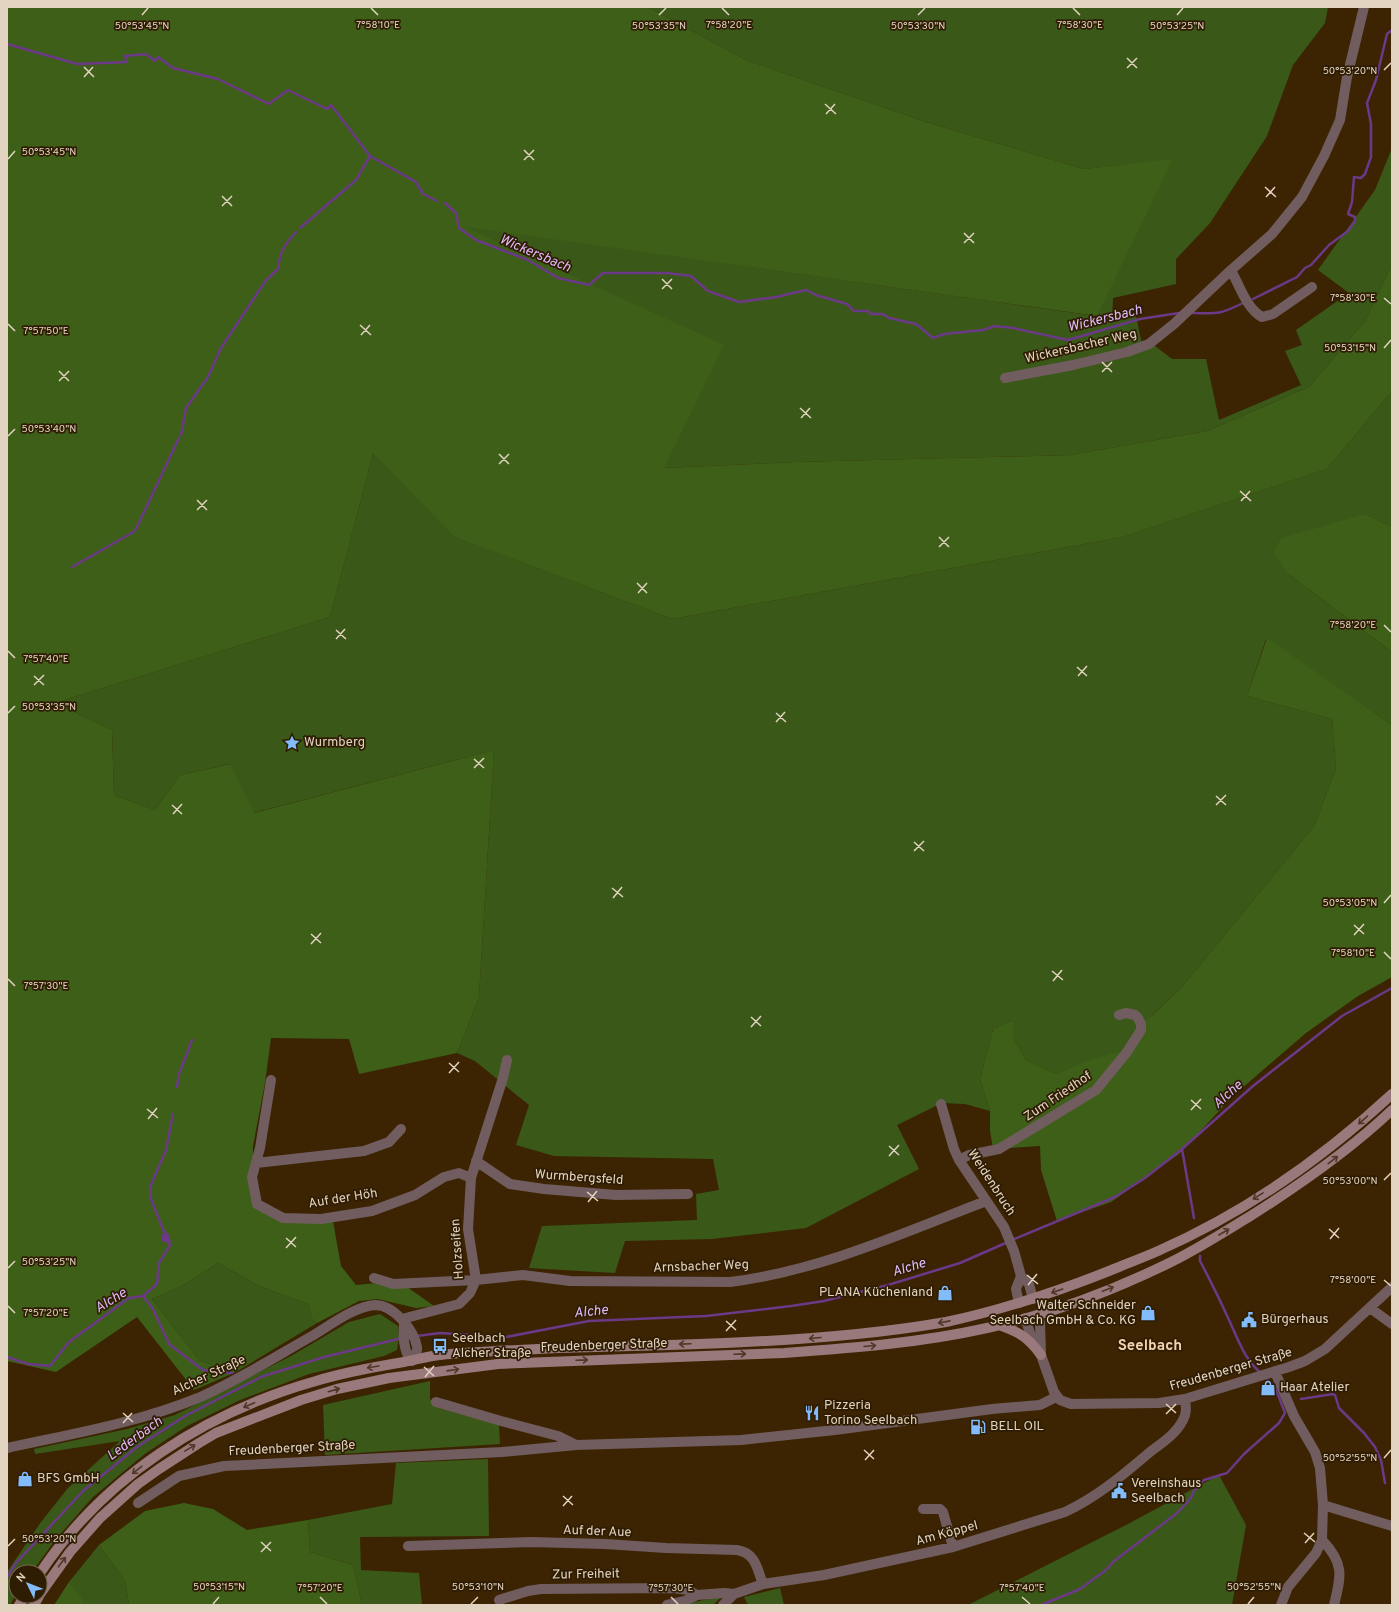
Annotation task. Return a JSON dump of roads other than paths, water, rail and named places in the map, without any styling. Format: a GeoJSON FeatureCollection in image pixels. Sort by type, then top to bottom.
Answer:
{"type":"FeatureCollection","features":[{"type":"Feature","properties":{"kind":"main road","name":"Freudenberger Straße"},"geometry":{"type":"LineString","coordinates":[[46,1564],[76,1526],[110,1493],[151,1459],[193,1432],[235,1411],[301,1385],[365,1369],[437,1355],[784,1340],[836,1336],[945,1322],[1019,1303],[1080,1283],[1157,1251],[1228,1215],[1272,1188],[1313,1160],[1352,1129],[1392,1094]]}},
{"type":"Feature","properties":{"kind":"main road","name":"Freudenberger Straße"},"geometry":{"type":"LineString","coordinates":[[48,1583],[70,1552],[90,1529],[118,1501],[158,1469],[199,1442],[239,1424],[301,1400],[367,1382],[414,1374],[435,1373],[498,1364],[530,1361],[829,1349],[923,1340],[999,1325],[1038,1315],[1121,1284],[1165,1265],[1192,1251],[1278,1199],[1308,1178],[1360,1138],[1392,1110]]}},
{"type":"Feature","properties":{"kind":"main road"},"geometry":{"type":"LineString","coordinates":[[1033,1299],[1038,1315]]}},
{"type":"Feature","properties":{"kind":"main road"},"geometry":{"type":"LineString","coordinates":[[1019,1303],[1025,1318]]}},
{"type":"Feature","properties":{"kind":"main road"},"geometry":{"type":"LineString","coordinates":[[999,1325],[1028,1339],[1041,1355]]}},
{"type":"Feature","properties":{"kind":"main road"},"geometry":{"type":"LineString","coordinates":[[412,1361],[414,1374]]}},
{"type":"Feature","properties":{"kind":"street","name":"Wickersbacher Weg"},"geometry":{"type":"LineString","coordinates":[[1005,378],[1073,365],[1127,352],[1149,344],[1174,324],[1231,270],[1272,234],[1302,197],[1324,156],[1340,120],[1364,7]]}},
{"type":"Feature","properties":{"kind":"street"},"geometry":{"type":"LineString","coordinates":[[1231,270],[1256,314],[1262,317],[1273,314],[1312,287]]}},
{"type":"Feature","properties":{"kind":"street","name":"Zum Friedhof"},"geometry":{"type":"LineString","coordinates":[[959,1160],[969,1155],[999,1149],[1096,1090],[1127,1052],[1141,1030],[1141,1024],[1135,1015],[1126,1013],[1119,1016]]}},
{"type":"Feature","properties":{"kind":"street","name":"Holzseifen"},"geometry":{"type":"LineString","coordinates":[[405,1325],[459,1304],[470,1293],[476,1280],[468,1229],[471,1178],[503,1078],[507,1060]]}},
{"type":"Feature","properties":{"kind":"street","name":"Auf der Höh"},"geometry":{"type":"LineString","coordinates":[[271,1080],[256,1163],[252,1177],[257,1204],[283,1218],[321,1219],[372,1211],[415,1195],[444,1177],[459,1173],[471,1178]]}},
{"type":"Feature","properties":{"kind":"street","name":"Weidenbruch"},"geometry":{"type":"LineString","coordinates":[[941,1104],[954,1149],[959,1160],[986,1201],[1000,1219],[1010,1242],[1021,1276],[1028,1284],[1033,1299]]}},
{"type":"Feature","properties":{"kind":"street"},"geometry":{"type":"LineString","coordinates":[[256,1163],[364,1151],[389,1142],[401,1129]]}},
{"type":"Feature","properties":{"kind":"street","name":"Wurmbergsfeld"},"geometry":{"type":"LineString","coordinates":[[476,1161],[510,1184],[544,1189],[616,1195],[688,1194]]}},
{"type":"Feature","properties":{"kind":"street","name":"Arnsbacher Weg"},"geometry":{"type":"LineString","coordinates":[[374,1278],[393,1284],[476,1280],[523,1275],[570,1281],[730,1282],[809,1266],[844,1255],[986,1201]]}},
{"type":"Feature","properties":{"kind":"street","name":"Weidenbruch"},"geometry":{"type":"LineString","coordinates":[[1019,1303],[1016,1289],[1021,1276]]}},
{"type":"Feature","properties":{"kind":"street","name":"Freudenberger Straße"},"geometry":{"type":"LineString","coordinates":[[138,1503],[179,1476],[224,1466],[502,1452],[576,1445],[741,1440],[778,1437],[992,1409],[1040,1405],[1056,1397],[1065,1403],[1071,1404],[1159,1403],[1185,1399],[1275,1372],[1305,1361],[1319,1353],[1392,1287]]}},
{"type":"Feature","properties":{"kind":"street","name":"Alcher Straße"},"geometry":{"type":"LineString","coordinates":[[7,1448],[143,1417],[182,1404],[230,1382],[344,1317],[367,1307],[376,1305],[390,1309],[405,1325]]}},
{"type":"Feature","properties":{"kind":"street"},"geometry":{"type":"LineString","coordinates":[[1370,1308],[1392,1324]]}},
{"type":"Feature","properties":{"kind":"street"},"geometry":{"type":"LineString","coordinates":[[1038,1315],[1040,1323],[1041,1355],[1056,1397]]}},
{"type":"Feature","properties":{"kind":"street"},"geometry":{"type":"LineString","coordinates":[[1025,1318],[1034,1345]]}},
{"type":"Feature","properties":{"kind":"street"},"geometry":{"type":"LineString","coordinates":[[405,1325],[417,1348],[416,1355],[412,1361],[407,1357],[405,1346],[405,1325]]}},
{"type":"Feature","properties":{"kind":"street"},"geometry":{"type":"LineString","coordinates":[[1275,1372],[1291,1410],[1316,1452],[1321,1476],[1323,1505],[1322,1540],[1316,1553],[1288,1587],[1281,1605]]}},
{"type":"Feature","properties":{"kind":"street","name":"Am Köppel"},"geometry":{"type":"LineString","coordinates":[[667,1605],[685,1601],[697,1595],[724,1593],[734,1594],[763,1584],[824,1575],[953,1547],[1065,1512],[1094,1496],[1130,1470],[1177,1429],[1186,1412],[1185,1399]]}},
{"type":"Feature","properties":{"kind":"street","name":"Freudenberger Straße"},"geometry":{"type":"LineString","coordinates":[[436,1402],[558,1436],[576,1445]]}},
{"type":"Feature","properties":{"kind":"street"},"geometry":{"type":"LineString","coordinates":[[1323,1505],[1392,1526]]}},
{"type":"Feature","properties":{"kind":"street"},"geometry":{"type":"LineString","coordinates":[[923,1510],[940,1509],[943,1512],[953,1547]]}},
{"type":"Feature","properties":{"kind":"street"},"geometry":{"type":"LineString","coordinates":[[1322,1540],[1333,1555],[1340,1571],[1340,1583],[1334,1605]]}},
{"type":"Feature","properties":{"kind":"street","name":"Auf der Aue"},"geometry":{"type":"LineString","coordinates":[[408,1546],[531,1542],[737,1550],[746,1551],[751,1555],[763,1584]]}},
{"type":"Feature","properties":{"kind":"street","name":"Zur Freiheit"},"geometry":{"type":"LineString","coordinates":[[499,1600],[528,1591],[570,1588],[673,1588],[688,1590],[697,1595]]}},
{"type":"Feature","properties":{"kind":"street"},"geometry":{"type":"LineString","coordinates":[[723,1605],[734,1594]]}},
{"type":"Feature","properties":{"kind":"waterway","name":"Wickersbach"},"geometry":{"type":"LineString","coordinates":[[1253,299],[1297,277],[1305,268],[1311,265],[1329,245],[1348,231],[1355,221],[1355,217],[1348,214],[1352,202],[1354,177],[1361,178],[1365,174],[1371,157],[1371,124],[1367,103],[1376,80],[1387,34],[1392,30]]}},
{"type":"Feature","properties":{"kind":"waterway","name":"Wickersbach"},"geometry":{"type":"LineString","coordinates":[[7,44],[77,64],[127,62],[125,56],[146,54],[155,61],[158,57],[173,68],[218,79],[269,104],[288,90],[327,109],[331,105],[370,156],[416,182],[423,194],[437,201]]}},
{"type":"Feature","properties":{"kind":"waterway"},"geometry":{"type":"LineString","coordinates":[[300,228],[356,180],[370,156]]}},
{"type":"Feature","properties":{"kind":"waterway","name":"Wickersbach"},"geometry":{"type":"LineString","coordinates":[[445,203],[456,213],[459,228],[476,240],[528,260],[558,278],[589,285],[603,273],[667,273],[691,276],[708,291],[739,302],[776,297],[806,290],[816,295],[847,304],[854,311],[868,311],[871,314],[883,314],[889,318],[916,324],[933,338],[944,334],[983,330],[995,326],[1013,328],[1068,340],[1140,319],[1179,313]]}},
{"type":"Feature","properties":{"kind":"waterway"},"geometry":{"type":"LineString","coordinates":[[181,435],[186,408],[208,377],[221,348],[266,280],[278,269],[283,249],[296,232]]}},
{"type":"Feature","properties":{"kind":"waterway","name":"Wickersbach"},"geometry":{"type":"LineString","coordinates":[[1193,313],[1219,312],[1243,303]]}},
{"type":"Feature","properties":{"kind":"waterway"},"geometry":{"type":"LineString","coordinates":[[72,567],[135,531],[179,438]]}},
{"type":"Feature","properties":{"kind":"waterway","name":"Alche"},"geometry":{"type":"LineString","coordinates":[[1012,1240],[1115,1197],[1145,1178],[1182,1149],[1253,1086],[1342,1016],[1392,988]]}},
{"type":"Feature","properties":{"kind":"waterway"},"geometry":{"type":"LineString","coordinates":[[177,1087],[179,1074],[192,1040]]}},
{"type":"Feature","properties":{"kind":"waterway"},"geometry":{"type":"LineString","coordinates":[[164,1232],[151,1199],[150,1187],[166,1150],[173,1114]]}},
{"type":"Feature","properties":{"kind":"waterway"},"geometry":{"type":"LineString","coordinates":[[1182,1149],[1194,1218]]}},
{"type":"Feature","properties":{"kind":"waterway","name":"Alche"},"geometry":{"type":"LineString","coordinates":[[417,1336],[440,1333],[506,1337],[589,1321],[706,1316],[824,1301],[888,1285],[960,1263],[1008,1242]]}},
{"type":"Feature","properties":{"kind":"waterway"},"geometry":{"type":"LineString","coordinates":[[143,1296],[157,1284],[159,1263],[170,1245],[169,1243]]}},
{"type":"Feature","properties":{"kind":"waterway"},"geometry":{"type":"LineString","coordinates":[[1200,1256],[1200,1261],[1242,1348],[1250,1361],[1261,1373]]}},
{"type":"Feature","properties":{"kind":"waterway","name":"Alche"},"geometry":{"type":"LineString","coordinates":[[7,1357],[28,1364],[50,1366],[69,1342],[129,1298],[143,1296],[153,1309],[169,1344],[203,1370],[232,1373]]}},
{"type":"Feature","properties":{"kind":"waterway","name":"Lederbach"},"geometry":{"type":"LineString","coordinates":[[7,1577],[16,1563],[83,1491],[137,1447],[185,1416],[261,1377],[324,1357],[402,1338]]}},
{"type":"Feature","properties":{"kind":"waterway"},"geometry":{"type":"LineString","coordinates":[[1041,1605],[1080,1589],[1106,1570],[1113,1562],[1177,1513],[1191,1498],[1193,1492],[1204,1480],[1227,1473],[1244,1454],[1279,1423],[1285,1413],[1276,1390],[1266,1378]]}},
{"type":"Feature","properties":{"kind":"waterway"},"geometry":{"type":"LineString","coordinates":[[1301,1399],[1333,1394],[1335,1395],[1339,1408],[1364,1433],[1375,1447],[1381,1460],[1385,1483]]}},
{"type":"Feature","properties":{"kind":"place","name":"Wurmberg"},"geometry":{"type":"Point","coordinates":[292,743]}},
{"type":"Feature","properties":{"kind":"place","name":"PLANA Küchenland"},"geometry":{"type":"Point","coordinates":[945,1293]}},
{"type":"Feature","properties":{"kind":"place","name":"Walter Schneider Seelbach GmbH & Co. KG"},"geometry":{"type":"Point","coordinates":[1148,1313]}},
{"type":"Feature","properties":{"kind":"place","name":"Bürgerhaus"},"geometry":{"type":"Point","coordinates":[1249,1320]}},
{"type":"Feature","properties":{"kind":"place","name":"Seelbach Alcher Straße"},"geometry":{"type":"Point","coordinates":[440,1346]}},
{"type":"Feature","properties":{"kind":"place","name":"Haar Atelier"},"geometry":{"type":"Point","coordinates":[1268,1388]}},
{"type":"Feature","properties":{"kind":"place","name":"Pizzeria Torino Seelbach"},"geometry":{"type":"Point","coordinates":[812,1413]}},
{"type":"Feature","properties":{"kind":"place","name":"BELL OIL"},"geometry":{"type":"Point","coordinates":[978,1427]}},
{"type":"Feature","properties":{"kind":"place","name":"BFS GmbH"},"geometry":{"type":"Point","coordinates":[25,1479]}},
{"type":"Feature","properties":{"kind":"place","name":"Vereinshaus Seelbach"},"geometry":{"type":"Point","coordinates":[1119,1491]}},
{"type":"Feature","properties":{"kind":"district","name":"Seelbach"},"geometry":{"type":"Point","coordinates":[1150,1346]}}]}
